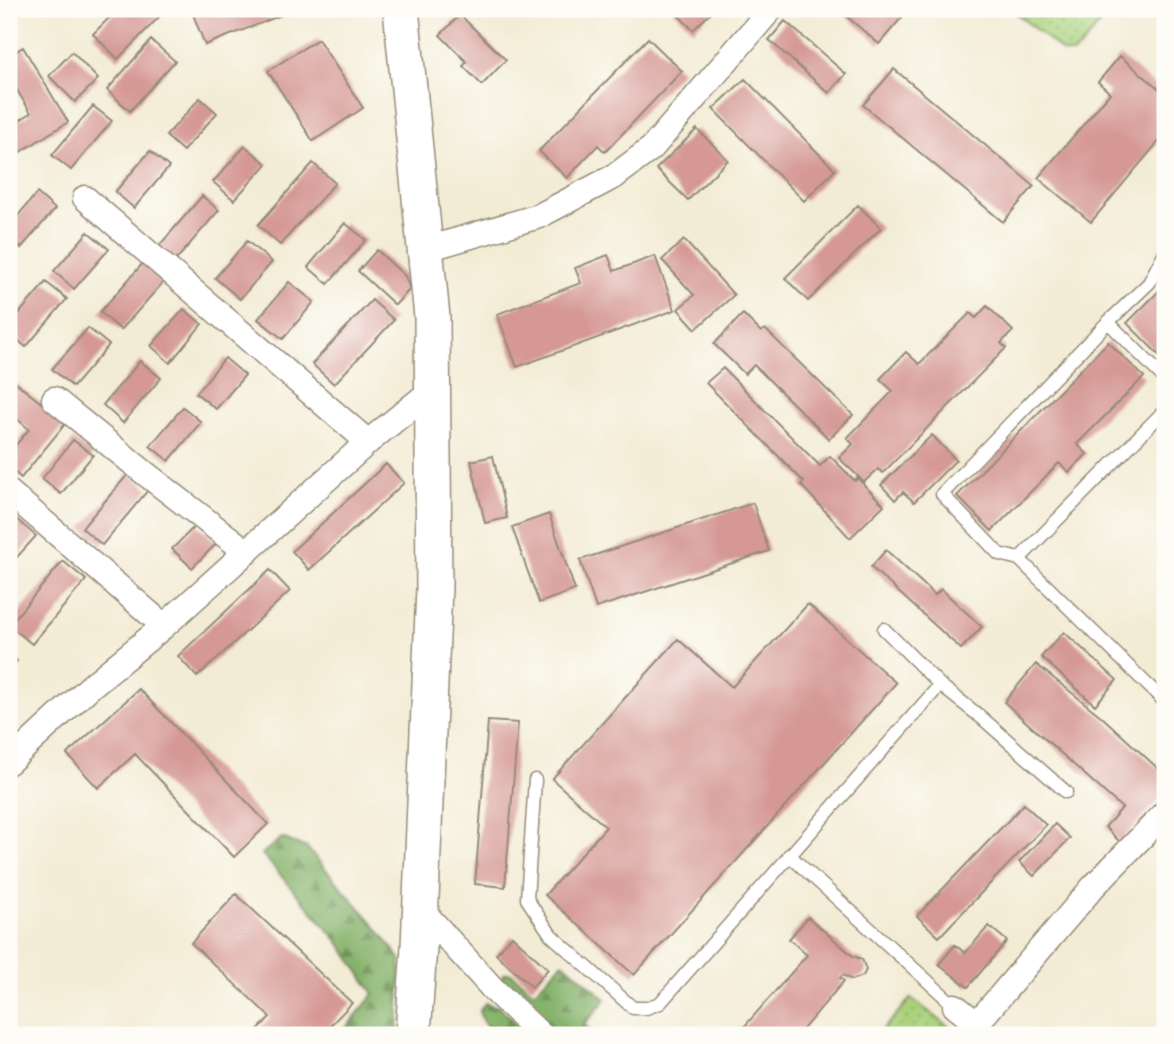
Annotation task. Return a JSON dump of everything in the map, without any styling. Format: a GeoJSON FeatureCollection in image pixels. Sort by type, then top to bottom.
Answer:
{"type":"FeatureCollection","features":[{"type":"Feature","properties":{"kind":"street"},"geometry":{"type":"LineString","coordinates":[[401,9],[432,317],[434,588],[413,1035]]}},
{"type":"Feature","properties":{"kind":"street"},"geometry":{"type":"LineString","coordinates":[[427,249],[539,216],[615,176],[652,148],[771,9]]}},
{"type":"Feature","properties":{"kind":"street"},"geometry":{"type":"LineString","coordinates":[[85,198],[368,442]]}},
{"type":"Feature","properties":{"kind":"street"},"geometry":{"type":"LineString","coordinates":[[9,762],[90,686],[164,626],[368,442],[432,390]]}},
{"type":"Feature","properties":{"kind":"street"},"geometry":{"type":"LineString","coordinates":[[54,399],[247,552]]}},
{"type":"Feature","properties":{"kind":"street"},"geometry":{"type":"LineString","coordinates":[[9,492],[164,626]]}},
{"type":"Feature","properties":{"kind":"street"},"geometry":{"type":"LineString","coordinates":[[955,1006],[972,1030],[1093,887],[1165,813]]}},
{"type":"Feature","properties":{"kind":"street"},"geometry":{"type":"LineString","coordinates":[[421,909],[493,989],[541,1035]]}},
{"type":"Feature","properties":{"kind":"lane"},"geometry":{"type":"LineString","coordinates":[[1165,252],[1149,282],[942,494],[999,554],[1019,559],[1165,702]]}},
{"type":"Feature","properties":{"kind":"lane"},"geometry":{"type":"LineString","coordinates":[[1108,322],[1165,379]]}},
{"type":"Feature","properties":{"kind":"lane"},"geometry":{"type":"LineString","coordinates":[[1019,559],[1165,410]]}},
{"type":"Feature","properties":{"kind":"lane"},"geometry":{"type":"LineString","coordinates":[[884,629],[940,685],[1066,792]]}},
{"type":"Feature","properties":{"kind":"lane"},"geometry":{"type":"LineString","coordinates":[[535,780],[527,900],[551,935],[633,1008],[646,1008],[660,1003],[940,685]]}},
{"type":"Feature","properties":{"kind":"lane"},"geometry":{"type":"LineString","coordinates":[[789,855],[955,1006]]}},
{"type":"Feature","properties":{"kind":"green space"},"geometry":{"type":"Polygon","coordinates":[[[1011,9],[1112,9],[1072,54],[1063,52],[1011,9]]]}},
{"type":"Feature","properties":{"kind":"green space"},"geometry":{"type":"Polygon","coordinates":[[[282,838],[307,848],[372,922],[401,960],[398,1035],[340,1035],[374,994],[338,941],[262,854],[282,838]]]}},
{"type":"Feature","properties":{"kind":"green space"},"geometry":{"type":"Polygon","coordinates":[[[563,962],[606,999],[584,1025],[596,1035],[553,1035],[500,985],[500,979],[505,973],[511,973],[534,992],[563,962]]]}},
{"type":"Feature","properties":{"kind":"green space"},"geometry":{"type":"Polygon","coordinates":[[[911,998],[957,1033],[878,1035],[911,998]]]}},
{"type":"Feature","properties":{"kind":"green space"},"geometry":{"type":"Polygon","coordinates":[[[485,1003],[499,1007],[529,1035],[497,1035],[484,1023],[479,1012],[485,1003]]]}},
{"type":"Feature","properties":{"kind":"building"},"geometry":{"type":"Polygon","coordinates":[[[118,9],[165,11],[118,59],[93,34],[118,9]]]}},
{"type":"Feature","properties":{"kind":"building"},"geometry":{"type":"Polygon","coordinates":[[[191,9],[297,9],[205,45],[191,9]]]}},
{"type":"Feature","properties":{"kind":"building"},"geometry":{"type":"Polygon","coordinates":[[[715,9],[693,30],[673,10],[715,9]]]}},
{"type":"Feature","properties":{"kind":"building"},"geometry":{"type":"Polygon","coordinates":[[[838,9],[909,9],[879,44],[838,9]]]}},
{"type":"Feature","properties":{"kind":"building"},"geometry":{"type":"Polygon","coordinates":[[[460,15],[506,60],[482,85],[463,66],[467,62],[440,35],[460,15]]]}},
{"type":"Feature","properties":{"kind":"building"},"geometry":{"type":"Polygon","coordinates":[[[785,21],[846,74],[829,93],[769,40],[785,21]]]}},
{"type":"Feature","properties":{"kind":"building"},"geometry":{"type":"Polygon","coordinates":[[[648,38],[682,71],[605,152],[598,145],[567,178],[539,151],[648,38]]]}},
{"type":"Feature","properties":{"kind":"building"},"geometry":{"type":"Polygon","coordinates":[[[318,39],[363,108],[313,141],[268,71],[318,39]]]}},
{"type":"Feature","properties":{"kind":"building"},"geometry":{"type":"Polygon","coordinates":[[[151,40],[175,61],[130,111],[107,90],[151,40]]]}},
{"type":"Feature","properties":{"kind":"building"},"geometry":{"type":"Polygon","coordinates":[[[23,47],[68,122],[9,159],[9,127],[31,113],[9,77],[9,56],[23,47]]]}},
{"type":"Feature","properties":{"kind":"building"},"geometry":{"type":"Polygon","coordinates":[[[72,52],[98,79],[75,102],[49,76],[72,52]]]}},
{"type":"Feature","properties":{"kind":"building"},"geometry":{"type":"Polygon","coordinates":[[[1120,56],[1165,94],[1165,134],[1091,222],[1038,178],[1110,93],[1098,82],[1120,56]]]}},
{"type":"Feature","properties":{"kind":"building"},"geometry":{"type":"Polygon","coordinates":[[[894,69],[1034,186],[1003,222],[863,105],[894,69]]]}},
{"type":"Feature","properties":{"kind":"building"},"geometry":{"type":"Polygon","coordinates":[[[745,79],[835,170],[804,201],[713,109],[745,79]]]}},
{"type":"Feature","properties":{"kind":"building"},"geometry":{"type":"Polygon","coordinates":[[[200,98],[217,113],[183,151],[166,136],[200,98]]]}},
{"type":"Feature","properties":{"kind":"building"},"geometry":{"type":"Polygon","coordinates":[[[93,106],[112,121],[71,170],[52,155],[93,106]]]}},
{"type":"Feature","properties":{"kind":"building"},"geometry":{"type":"Polygon","coordinates":[[[697,129],[728,160],[688,200],[656,169],[697,129]]]}},
{"type":"Feature","properties":{"kind":"building"},"geometry":{"type":"Polygon","coordinates":[[[245,146],[267,164],[234,200],[213,182],[245,146]]]}},
{"type":"Feature","properties":{"kind":"building"},"geometry":{"type":"Polygon","coordinates":[[[150,151],[169,167],[134,208],[115,192],[150,151]]]}},
{"type":"Feature","properties":{"kind":"building"},"geometry":{"type":"Polygon","coordinates":[[[313,163],[335,183],[280,245],[258,225],[313,163]]]}},
{"type":"Feature","properties":{"kind":"building"},"geometry":{"type":"Polygon","coordinates":[[[37,193],[55,209],[21,248],[9,237],[9,226],[37,193]]]}},
{"type":"Feature","properties":{"kind":"building"},"geometry":{"type":"Polygon","coordinates":[[[202,196],[219,210],[176,260],[159,246],[202,196]]]}},
{"type":"Feature","properties":{"kind":"building"},"geometry":{"type":"Polygon","coordinates":[[[858,205],[881,228],[808,301],[785,278],[858,205]]]}},
{"type":"Feature","properties":{"kind":"building"},"geometry":{"type":"Polygon","coordinates":[[[345,223],[366,240],[328,284],[308,267],[345,223]]]}},
{"type":"Feature","properties":{"kind":"building"},"geometry":{"type":"Polygon","coordinates":[[[88,232],[109,249],[74,289],[54,271],[88,232]]]}},
{"type":"Feature","properties":{"kind":"building"},"geometry":{"type":"Polygon","coordinates":[[[684,240],[734,295],[696,329],[678,309],[694,295],[662,260],[684,240]]]}},
{"type":"Feature","properties":{"kind":"building"},"geometry":{"type":"Polygon","coordinates":[[[247,241],[272,262],[240,299],[215,278],[247,241]]]}},
{"type":"Feature","properties":{"kind":"building"},"geometry":{"type":"Polygon","coordinates":[[[377,250],[405,276],[410,289],[395,305],[358,271],[377,250]]]}},
{"type":"Feature","properties":{"kind":"building"},"geometry":{"type":"Polygon","coordinates":[[[608,255],[614,271],[655,256],[675,310],[517,367],[497,314],[581,283],[575,268],[608,255]]]}},
{"type":"Feature","properties":{"kind":"building"},"geometry":{"type":"Polygon","coordinates":[[[144,262],[165,280],[121,330],[100,312],[144,262]]]}},
{"type":"Feature","properties":{"kind":"building"},"geometry":{"type":"Polygon","coordinates":[[[46,282],[67,299],[26,347],[9,333],[9,325],[46,282]]]}},
{"type":"Feature","properties":{"kind":"building"},"geometry":{"type":"Polygon","coordinates":[[[289,282],[314,302],[283,339],[258,319],[289,282]]]}},
{"type":"Feature","properties":{"kind":"building"},"geometry":{"type":"Polygon","coordinates":[[[1161,289],[1165,294],[1165,361],[1127,323],[1161,289]]]}},
{"type":"Feature","properties":{"kind":"building"},"geometry":{"type":"Polygon","coordinates":[[[372,300],[394,320],[334,384],[312,364],[372,300]]]}},
{"type":"Feature","properties":{"kind":"building"},"geometry":{"type":"Polygon","coordinates":[[[987,306],[1013,331],[1001,343],[1006,348],[883,473],[878,469],[864,482],[839,458],[853,444],[847,438],[893,391],[880,379],[906,352],[919,364],[970,313],[976,318],[987,306]]]}},
{"type":"Feature","properties":{"kind":"building"},"geometry":{"type":"Polygon","coordinates":[[[184,309],[202,324],[170,363],[151,346],[184,309]]]}},
{"type":"Feature","properties":{"kind":"building"},"geometry":{"type":"Polygon","coordinates":[[[743,314],[761,332],[765,329],[853,415],[829,439],[754,365],[745,374],[714,344],[743,314]]]}},
{"type":"Feature","properties":{"kind":"building"},"geometry":{"type":"Polygon","coordinates":[[[88,328],[109,345],[73,387],[52,369],[88,328]]]}},
{"type":"Feature","properties":{"kind":"building"},"geometry":{"type":"Polygon","coordinates":[[[1108,342],[1144,377],[1077,444],[1087,454],[1069,472],[1059,463],[992,531],[957,496],[1108,342]]]}},
{"type":"Feature","properties":{"kind":"building"},"geometry":{"type":"Polygon","coordinates":[[[225,358],[245,375],[216,409],[196,393],[225,358]]]}},
{"type":"Feature","properties":{"kind":"building"},"geometry":{"type":"Polygon","coordinates":[[[140,361],[161,378],[123,423],[103,405],[140,361]]]}},
{"type":"Feature","properties":{"kind":"building"},"geometry":{"type":"Polygon","coordinates":[[[723,368],[820,466],[830,456],[884,505],[850,538],[801,485],[804,482],[706,383],[723,368]]]}},
{"type":"Feature","properties":{"kind":"building"},"geometry":{"type":"Polygon","coordinates":[[[9,377],[66,423],[21,478],[9,467],[9,441],[15,446],[29,429],[9,412],[9,377]]]}},
{"type":"Feature","properties":{"kind":"building"},"geometry":{"type":"Polygon","coordinates":[[[183,407],[201,422],[169,461],[150,446],[183,407]]]}},
{"type":"Feature","properties":{"kind":"building"},"geometry":{"type":"Polygon","coordinates":[[[932,435],[956,460],[914,502],[903,492],[895,500],[881,485],[932,435]]]}},
{"type":"Feature","properties":{"kind":"building"},"geometry":{"type":"Polygon","coordinates":[[[73,440],[93,455],[61,494],[42,479],[73,440]]]}},
{"type":"Feature","properties":{"kind":"building"},"geometry":{"type":"Polygon","coordinates":[[[493,456],[507,518],[485,523],[471,461],[493,456]]]}},
{"type":"Feature","properties":{"kind":"building"},"geometry":{"type":"Polygon","coordinates":[[[386,464],[404,483],[309,570],[292,551],[386,464]]]}},
{"type":"Feature","properties":{"kind":"building"},"geometry":{"type":"Polygon","coordinates":[[[129,473],[149,489],[102,545],[82,528],[129,473]]]}},
{"type":"Feature","properties":{"kind":"building"},"geometry":{"type":"Polygon","coordinates":[[[753,503],[769,551],[596,608],[580,560],[753,503]]]}},
{"type":"Feature","properties":{"kind":"building"},"geometry":{"type":"Polygon","coordinates":[[[549,514],[575,590],[539,603],[512,527],[549,514]]]}},
{"type":"Feature","properties":{"kind":"building"},"geometry":{"type":"Polygon","coordinates":[[[13,516],[36,536],[9,566],[9,521],[13,516]]]}},
{"type":"Feature","properties":{"kind":"building"},"geometry":{"type":"Polygon","coordinates":[[[197,524],[217,543],[192,568],[172,549],[197,524]]]}},
{"type":"Feature","properties":{"kind":"building"},"geometry":{"type":"Polygon","coordinates":[[[886,550],[935,595],[941,589],[982,627],[961,649],[871,567],[886,550]]]}},
{"type":"Feature","properties":{"kind":"building"},"geometry":{"type":"Polygon","coordinates":[[[63,561],[86,580],[32,644],[9,625],[63,561]]]}},
{"type":"Feature","properties":{"kind":"building"},"geometry":{"type":"Polygon","coordinates":[[[270,570],[290,591],[197,677],[178,656],[270,570]]]}},
{"type":"Feature","properties":{"kind":"building"},"geometry":{"type":"Polygon","coordinates":[[[808,604],[896,683],[634,975],[545,895],[606,827],[552,779],[678,639],[732,687],[808,604]]]}},
{"type":"Feature","properties":{"kind":"building"},"geometry":{"type":"Polygon","coordinates":[[[1064,632],[1117,680],[1095,705],[1041,657],[1064,632]]]}},
{"type":"Feature","properties":{"kind":"building"},"geometry":{"type":"Polygon","coordinates":[[[9,653],[17,661],[9,670],[9,653]]]}},
{"type":"Feature","properties":{"kind":"building"},"geometry":{"type":"Polygon","coordinates":[[[1036,664],[1102,717],[1165,775],[1165,794],[1120,842],[1105,827],[1122,808],[1004,702],[1036,664]]]}},
{"type":"Feature","properties":{"kind":"building"},"geometry":{"type":"Polygon","coordinates":[[[139,689],[268,824],[234,857],[135,754],[98,788],[67,754],[139,689]]]}},
{"type":"Feature","properties":{"kind":"building"},"geometry":{"type":"Polygon","coordinates":[[[488,721],[518,723],[505,887],[475,884],[488,721]]]}},
{"type":"Feature","properties":{"kind":"building"},"geometry":{"type":"Polygon","coordinates":[[[1024,804],[1046,825],[939,937],[917,916],[1024,804]]]}},
{"type":"Feature","properties":{"kind":"building"},"geometry":{"type":"Polygon","coordinates":[[[1055,824],[1070,838],[1034,876],[1019,862],[1055,824]]]}},
{"type":"Feature","properties":{"kind":"building"},"geometry":{"type":"Polygon","coordinates":[[[236,894],[352,1003],[321,1035],[253,1035],[270,1017],[191,943],[236,894]]]}},
{"type":"Feature","properties":{"kind":"building"},"geometry":{"type":"Polygon","coordinates":[[[808,917],[853,956],[862,959],[866,970],[863,976],[852,980],[843,975],[840,978],[844,981],[798,1035],[737,1035],[807,955],[789,939],[808,917]]]}},
{"type":"Feature","properties":{"kind":"building"},"geometry":{"type":"Polygon","coordinates":[[[989,926],[1007,941],[968,987],[939,964],[955,945],[965,953],[989,926]]]}},
{"type":"Feature","properties":{"kind":"building"},"geometry":{"type":"Polygon","coordinates":[[[512,936],[548,969],[532,987],[496,954],[512,936]]]}}]}
